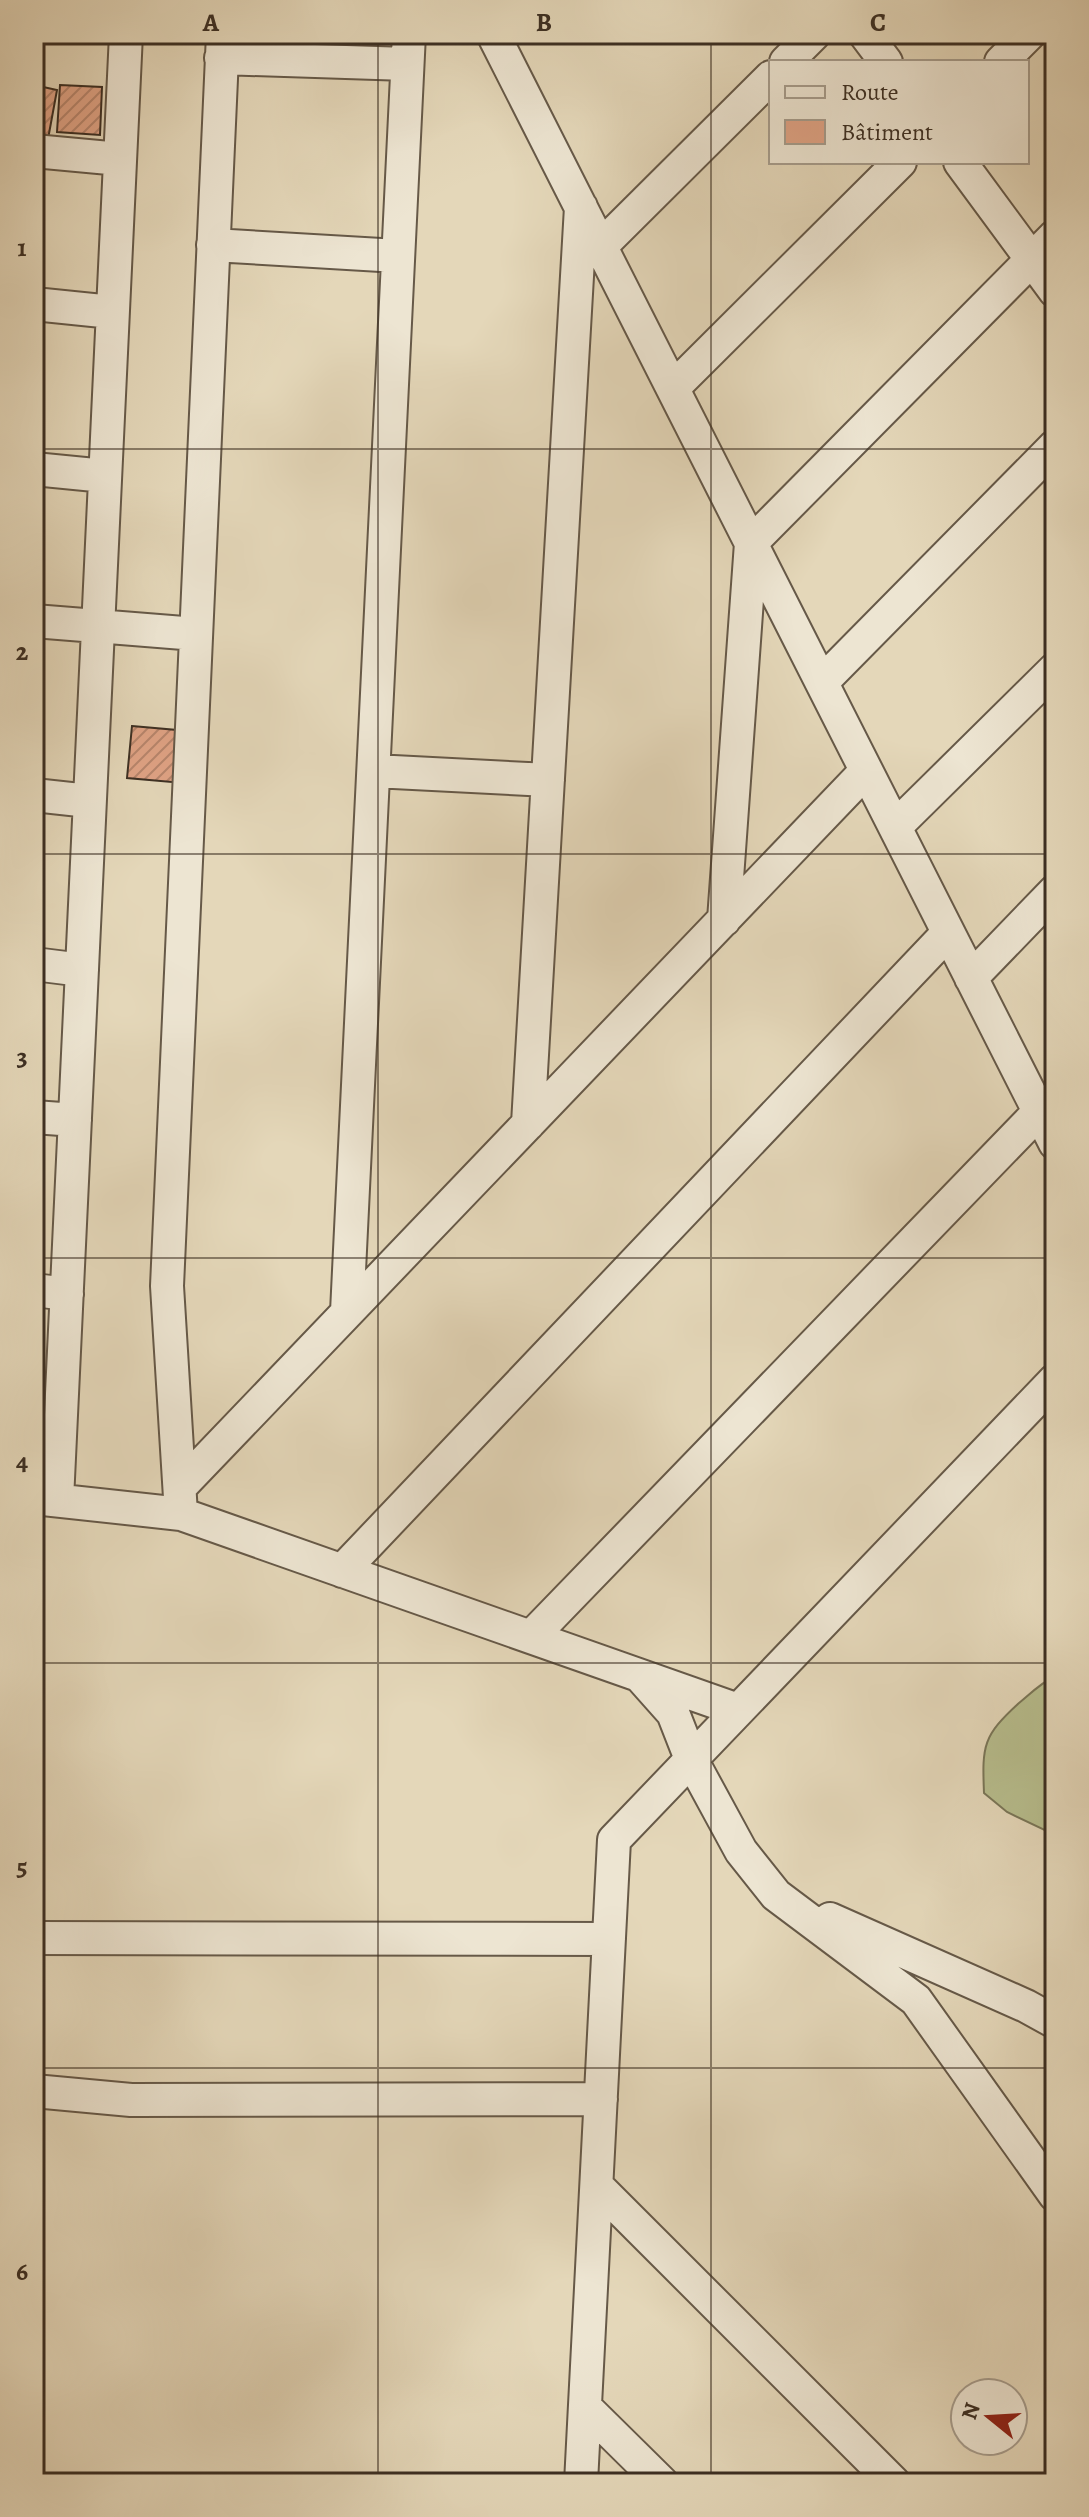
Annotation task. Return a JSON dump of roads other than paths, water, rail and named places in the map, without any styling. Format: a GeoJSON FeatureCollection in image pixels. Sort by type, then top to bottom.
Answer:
{"type":"FeatureCollection","features":[{"type":"Feature","properties":{"kind":"street"},"geometry":{"type":"LineString","coordinates":[[126,34],[67,1294],[46,1499],[181,1501],[342,1571],[738,1710]]}},
{"type":"Feature","properties":{"kind":"street"},"geometry":{"type":"LineString","coordinates":[[493,34],[948,933],[1049,1126],[531,1637]]}},
{"type":"Feature","properties":{"kind":"street"},"geometry":{"type":"LineString","coordinates":[[788,60],[814,34]]}},
{"type":"Feature","properties":{"kind":"street"},"geometry":{"type":"LineString","coordinates":[[865,34],[884,60]]}},
{"type":"Feature","properties":{"kind":"street"},"geometry":{"type":"LineString","coordinates":[[1003,60],[1029,34]]}},
{"type":"Feature","properties":{"kind":"street"},"geometry":{"type":"LineString","coordinates":[[181,1501],[167,1286],[222,46],[408,49],[347,1312]]}},
{"type":"Feature","properties":{"kind":"street"},"geometry":{"type":"LineString","coordinates":[[601,246],[769,79]]}},
{"type":"Feature","properties":{"kind":"street"},"geometry":{"type":"LineString","coordinates":[[34,151],[120,159]]}},
{"type":"Feature","properties":{"kind":"street"},"geometry":{"type":"LineString","coordinates":[[673,388],[898,164]]}},
{"type":"Feature","properties":{"kind":"street"},"geometry":{"type":"LineString","coordinates":[[961,164],[1055,291]]}},
{"type":"Feature","properties":{"kind":"street"},"geometry":{"type":"LineString","coordinates":[[528,1124],[581,207]]}},
{"type":"Feature","properties":{"kind":"street"},"geometry":{"type":"LineString","coordinates":[[724,920],[751,543],[1055,236]]}},
{"type":"Feature","properties":{"kind":"street"},"geometry":{"type":"LineString","coordinates":[[213,245],[398,256]]}},
{"type":"Feature","properties":{"kind":"street"},"geometry":{"type":"LineString","coordinates":[[34,304],[112,312]]}},
{"type":"Feature","properties":{"kind":"street"},"geometry":{"type":"LineString","coordinates":[[822,682],[1055,446]]}},
{"type":"Feature","properties":{"kind":"street"},"geometry":{"type":"LineString","coordinates":[[34,469],[105,476]]}},
{"type":"Feature","properties":{"kind":"street"},"geometry":{"type":"LineString","coordinates":[[34,621],[196,634]]}},
{"type":"Feature","properties":{"kind":"street"},"geometry":{"type":"LineString","coordinates":[[895,827],[1055,669]]}},
{"type":"Feature","properties":{"kind":"street"},"geometry":{"type":"LineString","coordinates":[[374,771],[548,780]]}},
{"type":"Feature","properties":{"kind":"street"},"geometry":{"type":"LineString","coordinates":[[181,1501],[347,1312],[866,771]]}},
{"type":"Feature","properties":{"kind":"street"},"geometry":{"type":"LineString","coordinates":[[34,795],[89,801]]}},
{"type":"Feature","properties":{"kind":"street"},"geometry":{"type":"LineString","coordinates":[[971,978],[1055,891]]}},
{"type":"Feature","properties":{"kind":"street"},"geometry":{"type":"LineString","coordinates":[[342,1571],[948,933]]}},
{"type":"Feature","properties":{"kind":"street"},"geometry":{"type":"LineString","coordinates":[[34,964],[82,970]]}},
{"type":"Feature","properties":{"kind":"street"},"geometry":{"type":"LineString","coordinates":[[34,1117],[75,1120]]}},
{"type":"Feature","properties":{"kind":"street"},"geometry":{"type":"LineString","coordinates":[[34,1290],[67,1294]]}},
{"type":"Feature","properties":{"kind":"street"},"geometry":{"type":"LineString","coordinates":[[581,2483],[614,1840],[1055,1380]]}},
{"type":"Feature","properties":{"kind":"street"},"geometry":{"type":"LineString","coordinates":[[639,1675],[673,1713],[691,1759],[741,1851],[776,1895],[916,2000],[1055,2195]]}},
{"type":"Feature","properties":{"kind":"street"},"geometry":{"type":"LineString","coordinates":[[776,1895],[1026,2006],[1055,2022]]}},
{"type":"Feature","properties":{"kind":"street"},"geometry":{"type":"LineString","coordinates":[[34,1938],[609,1939]]}},
{"type":"Feature","properties":{"kind":"street"},"geometry":{"type":"LineString","coordinates":[[34,2091],[131,2100],[601,2099]]}},
{"type":"Feature","properties":{"kind":"street"},"geometry":{"type":"LineString","coordinates":[[597,2186],[894,2483]]}},
{"type":"Feature","properties":{"kind":"street"},"geometry":{"type":"LineString","coordinates":[[585,2407],[662,2483]]}}]}
